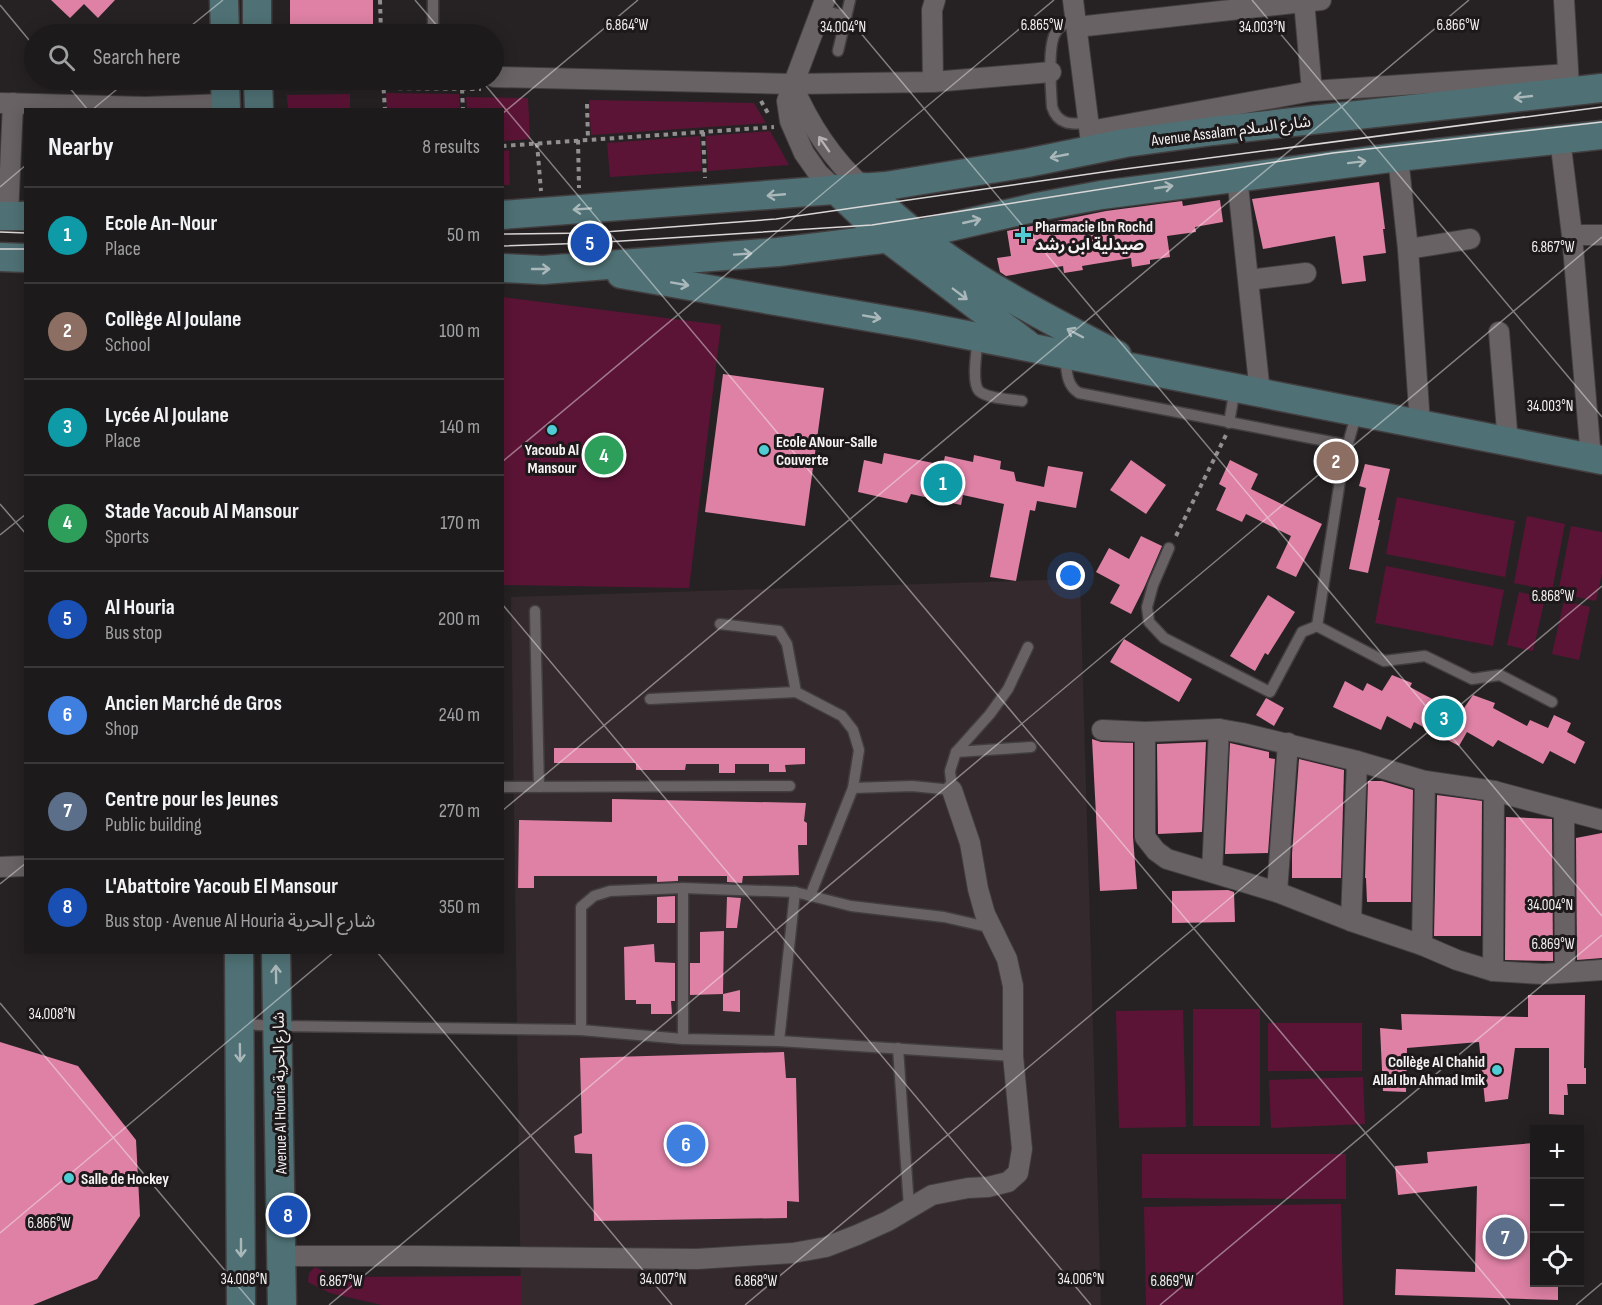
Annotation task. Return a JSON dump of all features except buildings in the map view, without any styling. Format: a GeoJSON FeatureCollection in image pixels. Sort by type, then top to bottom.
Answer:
{"type":"FeatureCollection","features":[{"type":"Feature","properties":{"kind":"main road"},"geometry":{"type":"LineString","coordinates":[[224,0],[225,24]]}},
{"type":"Feature","properties":{"kind":"main road"},"geometry":{"type":"LineString","coordinates":[[257,0],[257,24]]}},
{"type":"Feature","properties":{"kind":"main road","name":"Avenue Assalam شارع السلام"},"geometry":{"type":"LineString","coordinates":[[504,215],[886,186],[927,179],[1090,135],[1213,131],[1568,83],[1602,88]]}},
{"type":"Feature","properties":{"kind":"main road"},"geometry":{"type":"LineString","coordinates":[[258,90],[259,108]]}},
{"type":"Feature","properties":{"kind":"main road"},"geometry":{"type":"LineString","coordinates":[[504,268],[543,270],[778,252],[915,235],[1037,207],[1237,176],[1602,135]]}},
{"type":"Feature","properties":{"kind":"main road"},"geometry":{"type":"LineString","coordinates":[[863,187],[915,235],[993,290],[1145,370]]}},
{"type":"Feature","properties":{"kind":"main road"},"geometry":{"type":"LineString","coordinates":[[834,189],[887,238],[1032,348]]}},
{"type":"Feature","properties":{"kind":"main road"},"geometry":{"type":"LineString","coordinates":[[0,257],[24,258]]}},
{"type":"Feature","properties":{"kind":"main road"},"geometry":{"type":"LineString","coordinates":[[580,267],[921,326],[1597,459]]}},
{"type":"Feature","properties":{"kind":"main road"},"geometry":{"type":"LineString","coordinates":[[238,954],[241,1305]]}},
{"type":"Feature","properties":{"kind":"main road","name":"Avenue Al Houria شارع الحرية"},"geometry":{"type":"LineString","coordinates":[[276,954],[283,1256],[287,1301]]}},
{"type":"Feature","properties":{"kind":"street"},"geometry":{"type":"LineString","coordinates":[[933,82],[932,10],[935,0]]}},
{"type":"Feature","properties":{"kind":"street"},"geometry":{"type":"LineString","coordinates":[[1073,0],[1090,135],[1312,91],[1568,83],[1564,0]]}},
{"type":"Feature","properties":{"kind":"street"},"geometry":{"type":"LineString","coordinates":[[1077,24],[1315,0],[1312,91]]}},
{"type":"Feature","properties":{"kind":"street"},"geometry":{"type":"LineString","coordinates":[[823,5],[787,100],[794,132],[804,153],[818,173],[834,189]]}},
{"type":"Feature","properties":{"kind":"street"},"geometry":{"type":"LineString","coordinates":[[504,77],[792,84],[933,82],[1052,72]]}},
{"type":"Feature","properties":{"kind":"street"},"geometry":{"type":"LineString","coordinates":[[792,84],[807,117],[826,147],[863,187]]}},
{"type":"Feature","properties":{"kind":"street"},"geometry":{"type":"LineString","coordinates":[[11,216],[6,103],[145,108],[226,98]]}},
{"type":"Feature","properties":{"kind":"street"},"geometry":{"type":"LineString","coordinates":[[1560,139],[1597,459]]}},
{"type":"Feature","properties":{"kind":"street"},"geometry":{"type":"LineString","coordinates":[[1398,157],[1408,249],[1420,423]]}},
{"type":"Feature","properties":{"kind":"street"},"geometry":{"type":"LineString","coordinates":[[1237,176],[1249,280],[1248,391]]}},
{"type":"Feature","properties":{"kind":"street"},"geometry":{"type":"LineString","coordinates":[[1572,235],[1602,235]]}},
{"type":"Feature","properties":{"kind":"street"},"geometry":{"type":"LineString","coordinates":[[1408,249],[1470,239]]}},
{"type":"Feature","properties":{"kind":"street"},"geometry":{"type":"LineString","coordinates":[[1249,280],[1306,273]]}},
{"type":"Feature","properties":{"kind":"street"},"geometry":{"type":"LineString","coordinates":[[1499,332],[1508,443]]}},
{"type":"Feature","properties":{"kind":"street"},"geometry":{"type":"LineString","coordinates":[[1212,871],[1219,729]]}},
{"type":"Feature","properties":{"kind":"street"},"geometry":{"type":"LineString","coordinates":[[1101,730],[1145,732],[1219,729],[1242,733],[1357,760],[1425,781],[1494,791],[1602,820]]}},
{"type":"Feature","properties":{"kind":"street"},"geometry":{"type":"LineString","coordinates":[[1145,732],[1145,837],[1156,851],[1167,859],[1277,892],[1457,960],[1493,971],[1520,974],[1602,970]]}},
{"type":"Feature","properties":{"kind":"street"},"geometry":{"type":"LineString","coordinates":[[1277,892],[1288,743]]}},
{"type":"Feature","properties":{"kind":"street"},"geometry":{"type":"LineString","coordinates":[[1351,921],[1357,760]]}},
{"type":"Feature","properties":{"kind":"street"},"geometry":{"type":"LineString","coordinates":[[1422,945],[1425,781]]}},
{"type":"Feature","properties":{"kind":"street"},"geometry":{"type":"LineString","coordinates":[[283,1256],[697,1259],[793,1253],[826,1247],[857,1235],[888,1221],[932,1195],[1008,1182],[1018,1173],[1022,1149],[1013,1056],[1013,986],[1007,959],[992,928],[981,897],[970,843],[952,790]]}},
{"type":"Feature","properties":{"kind":"street"},"geometry":{"type":"LineString","coordinates":[[1493,971],[1494,791]]}},
{"type":"Feature","properties":{"kind":"street"},"geometry":{"type":"LineString","coordinates":[[1564,810],[1565,972]]}},
{"type":"Feature","properties":{"kind":"street"},"geometry":{"type":"LineString","coordinates":[[0,867],[24,866]]}},
{"type":"Feature","properties":{"kind":"lane"},"geometry":{"type":"LineString","coordinates":[[433,0],[433,24]]}},
{"type":"Feature","properties":{"kind":"lane"},"geometry":{"type":"LineString","coordinates":[[837,51],[850,0]]}},
{"type":"Feature","properties":{"kind":"lane"},"geometry":{"type":"LineString","coordinates":[[823,5],[846,16]]}},
{"type":"Feature","properties":{"kind":"lane"},"geometry":{"type":"LineString","coordinates":[[1077,24],[1062,25],[1054,34],[1051,46],[1052,107],[1056,116],[1090,135]]}},
{"type":"Feature","properties":{"kind":"lane"},"geometry":{"type":"LineString","coordinates":[[978,337],[974,381],[978,390],[987,395],[1022,400]]}},
{"type":"Feature","properties":{"kind":"lane"},"geometry":{"type":"LineString","coordinates":[[1065,354],[1068,381],[1072,389],[1079,393],[1347,445]]}},
{"type":"Feature","properties":{"kind":"lane"},"geometry":{"type":"LineString","coordinates":[[1229,423],[1248,391]]}},
{"type":"Feature","properties":{"kind":"lane"},"geometry":{"type":"LineString","coordinates":[[1317,626],[1342,464],[1357,412]]}},
{"type":"Feature","properties":{"kind":"lane"},"geometry":{"type":"LineString","coordinates":[[1169,548],[1153,585],[1147,607],[1149,622],[1164,638],[1270,692],[1302,632],[1317,626],[1384,661],[1425,656],[1472,679],[1500,675],[1552,702]]}},
{"type":"Feature","properties":{"kind":"lane"},"geometry":{"type":"LineString","coordinates":[[535,611],[539,787]]}},
{"type":"Feature","properties":{"kind":"lane"},"geometry":{"type":"LineString","coordinates":[[720,624],[779,630],[787,644],[796,692]]}},
{"type":"Feature","properties":{"kind":"lane"},"geometry":{"type":"LineString","coordinates":[[853,788],[912,786],[952,790],[950,771],[956,752],[990,714],[1008,689],[1028,647]]}},
{"type":"Feature","properties":{"kind":"lane"},"geometry":{"type":"LineString","coordinates":[[650,699],[796,692],[842,716],[853,730],[859,750],[853,788],[810,896]]}},
{"type":"Feature","properties":{"kind":"lane"},"geometry":{"type":"LineString","coordinates":[[956,752],[1031,747]]}},
{"type":"Feature","properties":{"kind":"lane"},"geometry":{"type":"LineString","coordinates":[[504,787],[790,786]]}},
{"type":"Feature","properties":{"kind":"lane"},"geometry":{"type":"LineString","coordinates":[[580,1030],[581,907],[594,896],[610,891],[683,888],[795,891],[851,906],[944,917],[992,928]]}},
{"type":"Feature","properties":{"kind":"lane"},"geometry":{"type":"LineString","coordinates":[[683,888],[683,1039]]}},
{"type":"Feature","properties":{"kind":"lane"},"geometry":{"type":"LineString","coordinates":[[779,1041],[795,891]]}},
{"type":"Feature","properties":{"kind":"lane"},"geometry":{"type":"LineString","coordinates":[[240,1024],[580,1030],[683,1039],[779,1041],[1013,1056]]}},
{"type":"Feature","properties":{"kind":"lane"},"geometry":{"type":"LineString","coordinates":[[897,1048],[909,1207]]}},
{"type":"Feature","properties":{"kind":"path"},"geometry":{"type":"LineString","coordinates":[[380,0],[381,24]]}},
{"type":"Feature","properties":{"kind":"path"},"geometry":{"type":"LineString","coordinates":[[383,90],[384,108]]}},
{"type":"Feature","properties":{"kind":"path"},"geometry":{"type":"LineString","coordinates":[[462,90],[463,108]]}},
{"type":"Feature","properties":{"kind":"path"},"geometry":{"type":"LineString","coordinates":[[586,104],[588,140]]}},
{"type":"Feature","properties":{"kind":"path"},"geometry":{"type":"LineString","coordinates":[[504,146],[775,127]]}},
{"type":"Feature","properties":{"kind":"path"},"geometry":{"type":"LineString","coordinates":[[703,132],[706,182]]}},
{"type":"Feature","properties":{"kind":"path"},"geometry":{"type":"LineString","coordinates":[[578,140],[579,189]]}},
{"type":"Feature","properties":{"kind":"path"},"geometry":{"type":"LineString","coordinates":[[537,143],[541,191]]}},
{"type":"Feature","properties":{"kind":"path"},"geometry":{"type":"LineString","coordinates":[[1169,548],[1216,458],[1229,423]]}},
{"type":"Feature","properties":{"kind":"shaded area"},"geometry":{"type":"Polygon","coordinates":[[[386,93],[459,94],[460,108],[387,108],[386,93]]]}},
{"type":"Feature","properties":{"kind":"shaded area"},"geometry":{"type":"Polygon","coordinates":[[[350,94],[350,108],[288,108],[287,95],[350,94]]]}},
{"type":"Feature","properties":{"kind":"shaded area"},"geometry":{"type":"Polygon","coordinates":[[[466,97],[528,98],[530,139],[504,141],[504,108],[467,108],[466,97]]]}},
{"type":"Feature","properties":{"kind":"shaded area"},"geometry":{"type":"Polygon","coordinates":[[[589,100],[754,103],[766,123],[591,135],[589,100]]]}},
{"type":"Feature","properties":{"kind":"shaded area"},"geometry":{"type":"Polygon","coordinates":[[[770,131],[789,165],[708,171],[706,136],[770,131]]]}},
{"type":"Feature","properties":{"kind":"shaded area"},"geometry":{"type":"Polygon","coordinates":[[[700,136],[702,171],[610,177],[607,143],[700,136]]]}},
{"type":"Feature","properties":{"kind":"shaded area"},"geometry":{"type":"Polygon","coordinates":[[[509,150],[510,185],[504,185],[504,151],[509,150]]]}},
{"type":"Feature","properties":{"kind":"shaded area"},"geometry":{"type":"Polygon","coordinates":[[[504,297],[721,325],[689,588],[504,585],[504,297]]]}},
{"type":"Feature","properties":{"kind":"shaded area"},"geometry":{"type":"Polygon","coordinates":[[[1397,497],[1515,521],[1505,577],[1386,554],[1397,497]]]}},
{"type":"Feature","properties":{"kind":"shaded area"},"geometry":{"type":"Polygon","coordinates":[[[1527,516],[1565,524],[1552,591],[1514,583],[1527,516]]]}},
{"type":"Feature","properties":{"kind":"shaded area"},"geometry":{"type":"Polygon","coordinates":[[[1571,526],[1602,532],[1602,573],[1596,601],[1558,593],[1571,526]]]}},
{"type":"Feature","properties":{"kind":"shaded area"},"geometry":{"type":"Polygon","coordinates":[[[1386,566],[1504,590],[1493,646],[1375,623],[1386,566]]]}},
{"type":"Feature","properties":{"kind":"shaded area"},"geometry":{"type":"Polygon","coordinates":[[[1080,579],[1101,1305],[521,1305],[511,597],[1080,579]]]}},
{"type":"Feature","properties":{"kind":"shaded area"},"geometry":{"type":"Polygon","coordinates":[[[1519,592],[1545,598],[1533,651],[1507,645],[1519,592]]]}},
{"type":"Feature","properties":{"kind":"shaded area"},"geometry":{"type":"Polygon","coordinates":[[[1564,601],[1590,607],[1579,660],[1552,654],[1564,601]]]}},
{"type":"Feature","properties":{"kind":"shaded area"},"geometry":{"type":"Polygon","coordinates":[[[1193,1009],[1260,1009],[1260,1126],[1193,1126],[1193,1009]]]}},
{"type":"Feature","properties":{"kind":"shaded area"},"geometry":{"type":"Polygon","coordinates":[[[1183,1010],[1186,1127],[1119,1128],[1116,1011],[1183,1010]]]}},
{"type":"Feature","properties":{"kind":"shaded area"},"geometry":{"type":"Polygon","coordinates":[[[1268,1023],[1362,1023],[1362,1071],[1268,1071],[1268,1023]]]}},
{"type":"Feature","properties":{"kind":"shaded area"},"geometry":{"type":"Polygon","coordinates":[[[1363,1077],[1365,1124],[1271,1128],[1269,1080],[1363,1077]]]}},
{"type":"Feature","properties":{"kind":"shaded area"},"geometry":{"type":"Polygon","coordinates":[[[1142,1154],[1346,1154],[1346,1199],[1142,1198],[1142,1154]]]}},
{"type":"Feature","properties":{"kind":"shaded area"},"geometry":{"type":"Polygon","coordinates":[[[1341,1204],[1343,1305],[1146,1305],[1144,1207],[1341,1204]]]}},
{"type":"Feature","properties":{"kind":"shaded area"},"geometry":{"type":"Polygon","coordinates":[[[315,1267],[340,1277],[521,1276],[521,1305],[382,1305],[330,1293],[308,1282],[309,1273],[315,1267]]]}},
{"type":"Feature","properties":{"kind":"tram line"},"geometry":{"type":"LineString","coordinates":[[504,234],[591,233],[776,219],[1117,170],[1602,107]]}},
{"type":"Feature","properties":{"kind":"tram line"},"geometry":{"type":"LineString","coordinates":[[504,246],[590,243],[872,225],[1333,153],[1602,122]]}},
{"type":"Feature","properties":{"kind":"tram line"},"geometry":{"type":"LineString","coordinates":[[0,232],[24,233]]}},
{"type":"Feature","properties":{"kind":"tram line"},"geometry":{"type":"LineString","coordinates":[[0,249],[24,249]]}},
{"type":"Feature","properties":{"kind":"place","name":"Pharmacie Ibn Rochd صيدلية ابن رشد"},"geometry":{"type":"Point","coordinates":[1023,235]}},
{"type":"Feature","properties":{"kind":"place","name":"Al Houria"},"geometry":{"type":"Point","coordinates":[590,243]}},
{"type":"Feature","properties":{"kind":"place","name":"Yacoub Al Mansour"},"geometry":{"type":"Point","coordinates":[552,430]}},
{"type":"Feature","properties":{"kind":"place","name":"Ecole ANour-Salle Couverte"},"geometry":{"type":"Point","coordinates":[764,450]}},
{"type":"Feature","properties":{"kind":"place","name":"Stade Yacoub Al Mansour"},"geometry":{"type":"Point","coordinates":[604,455]}},
{"type":"Feature","properties":{"kind":"place","name":"Collège Al Joulane"},"geometry":{"type":"Point","coordinates":[1336,461]}},
{"type":"Feature","properties":{"kind":"place","name":"Ecole An-Nour"},"geometry":{"type":"Point","coordinates":[943,483]}},
{"type":"Feature","properties":{"kind":"place","name":"Lycée Al Joulane"},"geometry":{"type":"Point","coordinates":[1444,718]}},
{"type":"Feature","properties":{"kind":"place","name":"Collège Al Chahid Allal Ibn Ahmad Imik"},"geometry":{"type":"Point","coordinates":[1497,1070]}},
{"type":"Feature","properties":{"kind":"place","name":"Ancien Marché de Gros"},"geometry":{"type":"Point","coordinates":[686,1144]}},
{"type":"Feature","properties":{"kind":"place","name":"Salle de Hockey"},"geometry":{"type":"Point","coordinates":[69,1178]}},
{"type":"Feature","properties":{"kind":"place","name":"L'Abattoire Yacoub El Mansour"},"geometry":{"type":"Point","coordinates":[288,1215]}},
{"type":"Feature","properties":{"kind":"place","name":"Centre pour les Jeunes"},"geometry":{"type":"Point","coordinates":[1505,1237]}}]}
